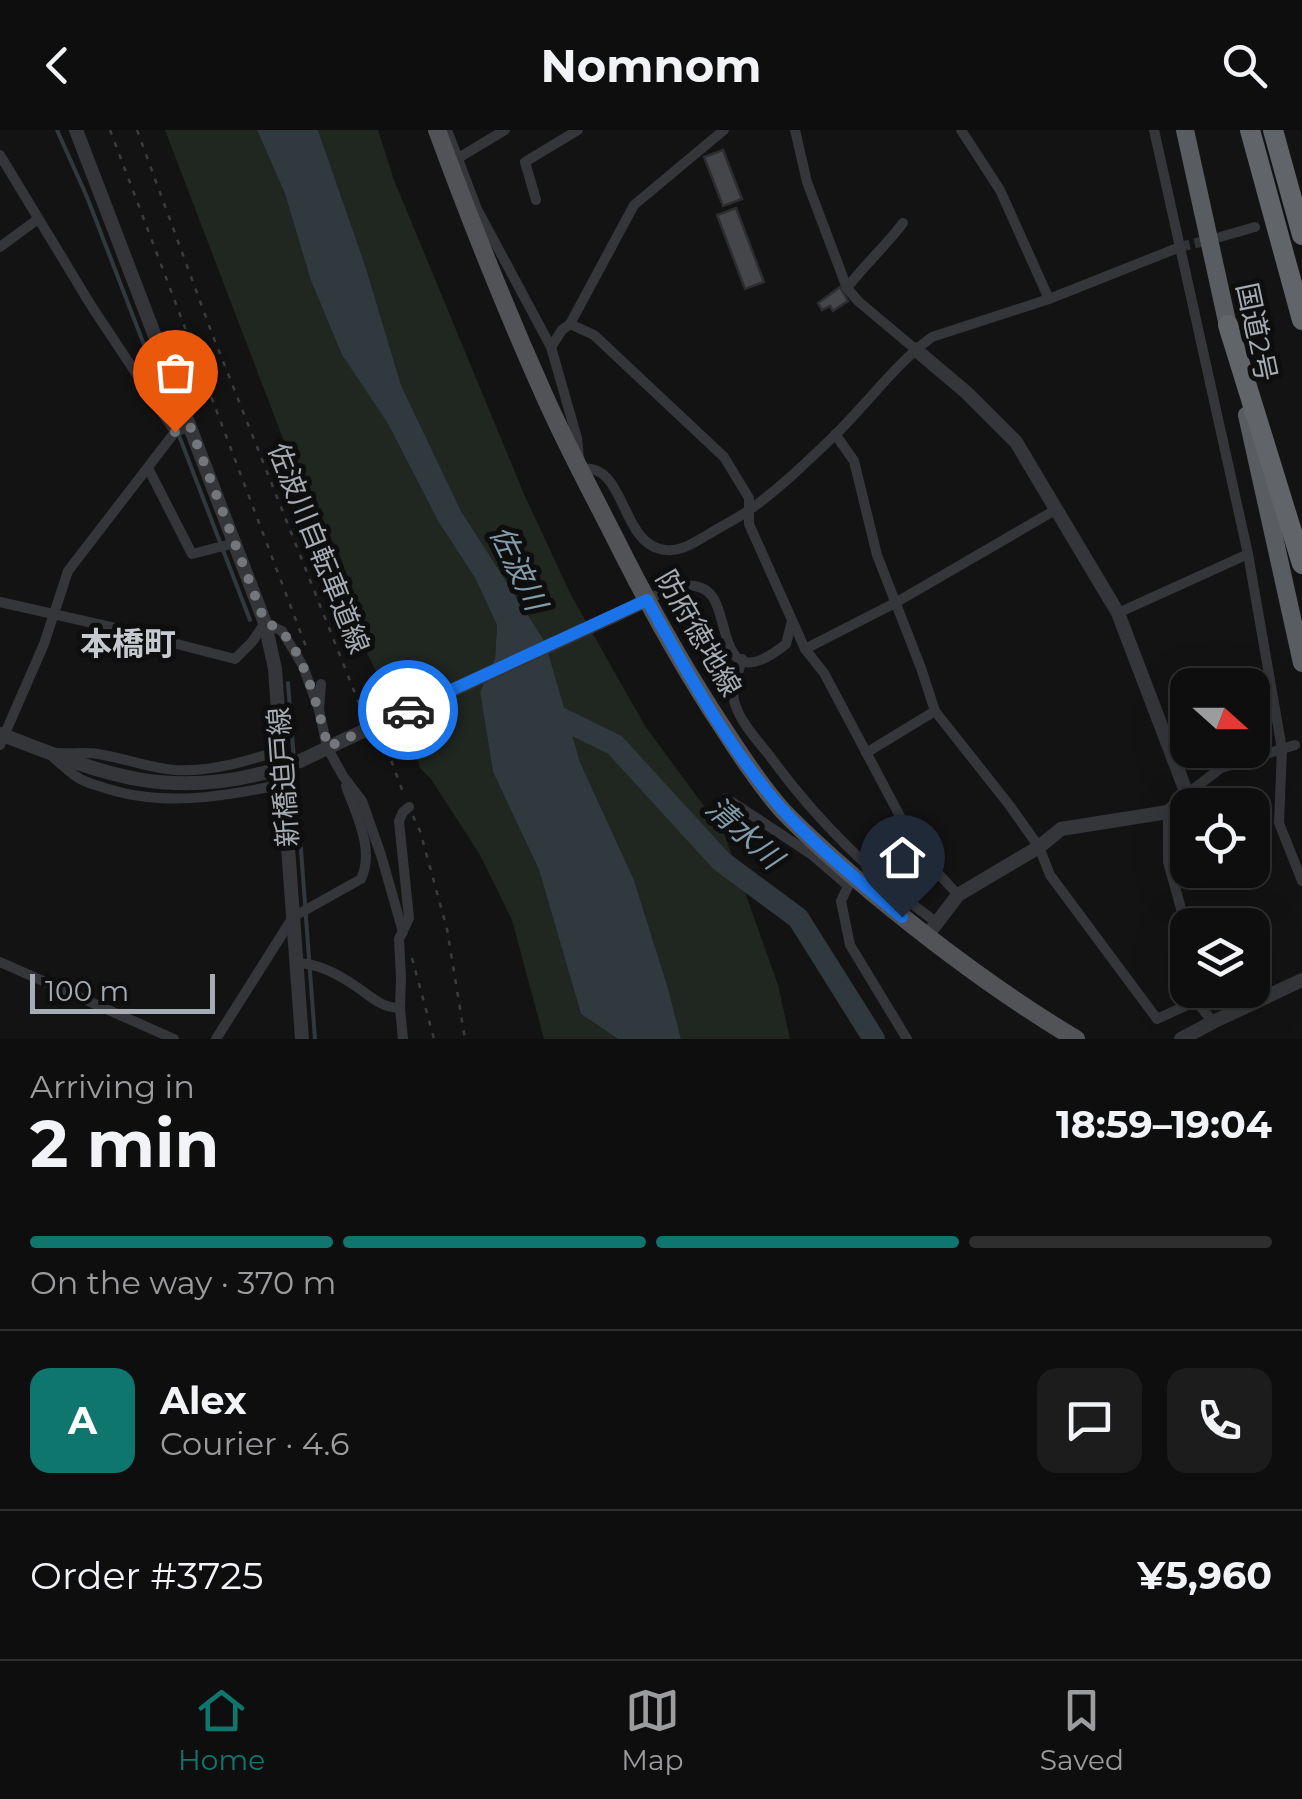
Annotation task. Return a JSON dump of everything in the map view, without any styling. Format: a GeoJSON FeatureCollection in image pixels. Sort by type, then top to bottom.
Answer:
{"type":"FeatureCollection","features":[{"type":"Feature","properties":{"kind":"highway","name":"国道2号"},"geometry":{"type":"LineString","coordinates":[[1185,130],[1302,663]]}},
{"type":"Feature","properties":{"kind":"highway"},"geometry":{"type":"LineString","coordinates":[[1250,130],[1302,320]]}},
{"type":"Feature","properties":{"kind":"highway"},"geometry":{"type":"LineString","coordinates":[[1273,130],[1302,235]]}},
{"type":"Feature","properties":{"kind":"highway"},"geometry":{"type":"LineString","coordinates":[[1228,325],[1302,564]]}},
{"type":"Feature","properties":{"kind":"main road","name":"防府徳地線"},"geometry":{"type":"LineString","coordinates":[[438,130],[454,161],[524,348],[580,469],[647,600],[698,690],[750,770],[850,881],[931,930],[984,980],[1076,1039]]}},
{"type":"Feature","properties":{"kind":"street","name":"新橋迫戸線"},"geometry":{"type":"LineString","coordinates":[[76,130],[265,622],[275,669],[302,1039]]}},
{"type":"Feature","properties":{"kind":"street"},"geometry":{"type":"LineString","coordinates":[[448,130],[454,161],[551,347],[576,438],[580,469],[591,467],[606,475],[640,536],[659,549],[681,550],[748,511],[835,434],[932,337],[1049,298],[1180,247]]}},
{"type":"Feature","properties":{"kind":"street"},"geometry":{"type":"LineString","coordinates":[[454,161],[506,130]]}},
{"type":"Feature","properties":{"kind":"street"},"geometry":{"type":"LineString","coordinates":[[551,347],[570,324],[634,205],[724,130]]}},
{"type":"Feature","properties":{"kind":"street"},"geometry":{"type":"LineString","coordinates":[[795,130],[807,182],[846,288],[1016,442],[1118,613],[1184,788]]}},
{"type":"Feature","properties":{"kind":"street"},"geometry":{"type":"LineString","coordinates":[[961,130],[1000,190],[1049,298]]}},
{"type":"Feature","properties":{"kind":"street"},"geometry":{"type":"LineString","coordinates":[[1154,130],[1248,554],[1282,750],[1280,823],[1302,881]]}},
{"type":"Feature","properties":{"kind":"street"},"geometry":{"type":"LineString","coordinates":[[536,200],[524,162],[576,131]]}},
{"type":"Feature","properties":{"kind":"street"},"geometry":{"type":"LineString","coordinates":[[0,155],[175,432]]}},
{"type":"Feature","properties":{"kind":"street"},"geometry":{"type":"LineString","coordinates":[[0,248],[38,219]]}},
{"type":"Feature","properties":{"kind":"street"},"geometry":{"type":"LineString","coordinates":[[846,288],[902,224]]}},
{"type":"Feature","properties":{"kind":"street"},"geometry":{"type":"LineString","coordinates":[[1220,237],[1255,227]]}},
{"type":"Feature","properties":{"kind":"street"},"geometry":{"type":"LineString","coordinates":[[570,324],[594,334],[724,458],[749,498],[749,524],[804,648],[824,673],[900,818],[927,861],[958,895]]}},
{"type":"Feature","properties":{"kind":"street"},"geometry":{"type":"LineString","coordinates":[[190,426],[175,432],[68,572],[44,644],[1,738],[113,774],[168,784],[217,782],[300,761],[666,590],[694,586],[707,591],[714,600],[732,652],[742,659],[754,661],[786,644],[792,620]]}},
{"type":"Feature","properties":{"kind":"street"},"geometry":{"type":"LineString","coordinates":[[835,434],[854,461],[877,554],[934,711],[984,770],[1039,847],[1050,875],[1157,1018],[1174,1008]]}},
{"type":"Feature","properties":{"kind":"street"},"geometry":{"type":"LineString","coordinates":[[148,468],[192,554],[235,544]]}},
{"type":"Feature","properties":{"kind":"street"},"geometry":{"type":"LineString","coordinates":[[804,648],[895,603],[1057,509]]}},
{"type":"Feature","properties":{"kind":"street"},"geometry":{"type":"LineString","coordinates":[[1118,613],[1248,554]]}},
{"type":"Feature","properties":{"kind":"street"},"geometry":{"type":"LineString","coordinates":[[0,602],[235,658],[265,622],[282,631],[303,666],[328,747],[343,776],[360,826],[366,869],[361,879],[294,918],[216,1039]]}},
{"type":"Feature","properties":{"kind":"street"},"geometry":{"type":"LineString","coordinates":[[742,659],[733,693],[735,705],[761,745],[796,792],[931,930],[958,895],[1039,847],[1060,830],[1168,812],[1168,862],[1181,908]]}},
{"type":"Feature","properties":{"kind":"street"},"geometry":{"type":"LineString","coordinates":[[319,710],[321,684]]}},
{"type":"Feature","properties":{"kind":"street"},"geometry":{"type":"LineString","coordinates":[[866,753],[934,711]]}},
{"type":"Feature","properties":{"kind":"street"},"geometry":{"type":"LineString","coordinates":[[1194,788],[1220,768],[1295,745]]}},
{"type":"Feature","properties":{"kind":"street"},"geometry":{"type":"LineString","coordinates":[[48,753],[97,754],[178,770],[207,769],[282,750]]}},
{"type":"Feature","properties":{"kind":"street"},"geometry":{"type":"LineString","coordinates":[[48,753],[79,779],[138,797],[228,796],[284,784]]}},
{"type":"Feature","properties":{"kind":"street"},"geometry":{"type":"LineString","coordinates":[[343,776],[362,801],[403,932]]}},
{"type":"Feature","properties":{"kind":"street"},"geometry":{"type":"LineString","coordinates":[[726,798],[850,881],[841,901],[850,945],[907,1039]]}},
{"type":"Feature","properties":{"kind":"street"},"geometry":{"type":"LineString","coordinates":[[404,1039],[399,939],[409,918],[399,821],[409,807]]}},
{"type":"Feature","properties":{"kind":"street"},"geometry":{"type":"LineString","coordinates":[[0,962],[174,1039]]}},
{"type":"Feature","properties":{"kind":"street"},"geometry":{"type":"LineString","coordinates":[[297,963],[310,963],[353,984],[377,1002],[400,1008]]}},
{"type":"Feature","properties":{"kind":"street"},"geometry":{"type":"LineString","coordinates":[[1181,1039],[1302,980]]}},
{"type":"Feature","properties":{"kind":"street"},"geometry":{"type":"LineString","coordinates":[[1203,1008],[1213,1022]]}},
{"type":"Feature","properties":{"kind":"path"},"geometry":{"type":"LineString","coordinates":[[110,130],[321,684]]}},
{"type":"Feature","properties":{"kind":"path","name":"佐波川自転車道線"},"geometry":{"type":"LineString","coordinates":[[137,130],[211,331],[368,722]]}},
{"type":"Feature","properties":{"kind":"path"},"geometry":{"type":"LineString","coordinates":[[372,732],[384,741],[420,832],[447,929],[465,1039]]}},
{"type":"Feature","properties":{"kind":"path"},"geometry":{"type":"LineString","coordinates":[[412,958],[434,1039]]}},
{"type":"Feature","properties":{"kind":"shaded area"},"geometry":{"type":"Polygon","coordinates":[[[165,130],[257,130],[285,194],[311,281],[342,355],[388,424],[438,521],[475,578],[497,625],[495,658],[480,692],[493,772],[539,870],[581,1014],[618,1039],[544,1039],[512,920],[480,855],[420,768],[413,744],[360,640],[165,130]]]}},
{"type":"Feature","properties":{"kind":"shaded area"},"geometry":{"type":"Polygon","coordinates":[[[257,130],[318,130],[401,385],[461,511],[545,642],[580,762],[634,880],[681,1039],[618,1039],[581,1014],[539,870],[493,772],[480,692],[495,658],[497,625],[475,578],[438,521],[388,424],[342,355],[311,281],[285,194],[257,130]]]}},
{"type":"Feature","properties":{"kind":"shaded area"},"geometry":{"type":"Polygon","coordinates":[[[318,130],[378,130],[394,180],[524,494],[571,595],[645,726],[724,833],[778,985],[790,1039],[681,1039],[634,880],[580,762],[545,642],[461,511],[401,385],[318,130]]]}},
{"type":"Feature","properties":{"kind":"building"},"geometry":{"type":"Polygon","coordinates":[[[723,150],[742,199],[723,206],[704,157],[723,150]]]}},
{"type":"Feature","properties":{"kind":"building"},"geometry":{"type":"Polygon","coordinates":[[[736,208],[764,282],[745,289],[717,215],[736,208]]]}},
{"type":"Feature","properties":{"kind":"building"},"geometry":{"type":"Polygon","coordinates":[[[840,287],[848,301],[833,311],[830,306],[822,310],[818,303],[840,287]]]}},
{"type":"Feature","properties":{"kind":"waterway"},"geometry":{"type":"LineString","coordinates":[[57,130],[175,425]]}},
{"type":"Feature","properties":{"kind":"waterway"},"geometry":{"type":"LineString","coordinates":[[178,433],[250,620]]}},
{"type":"Feature","properties":{"kind":"waterway"},"geometry":{"type":"LineString","coordinates":[[288,683],[294,760]]}},
{"type":"Feature","properties":{"kind":"waterway","name":"清水川"},"geometry":{"type":"LineString","coordinates":[[542,709],[615,745],[721,861],[798,918],[874,1039]]}},
{"type":"Feature","properties":{"kind":"waterway"},"geometry":{"type":"LineString","coordinates":[[295,769],[315,1039]]}},
{"type":"Feature","properties":{"kind":"tunnel"},"geometry":{"type":"LineString","coordinates":[[1180,247],[1213,239]]}},
{"type":"Feature","properties":{"kind":"way so far"},"geometry":{"type":"LineString","coordinates":[[175,432],[190,426],[265,622],[282,631],[303,666],[328,747],[408,710]]}},
{"type":"Feature","properties":{"kind":"district","name":"本橋町"},"geometry":{"type":"Point","coordinates":[128,644]}},
{"type":"Feature","properties":{"kind":"route"},"geometry":{"type":"LineString","coordinates":[[408,710],[647,600],[698,690],[750,770],[805,832],[902,917]]}},
{"type":"Feature","properties":{"kind":"water label","name":"佐波川"},"geometry":{"type":"Point","coordinates":[518,568]}}]}
